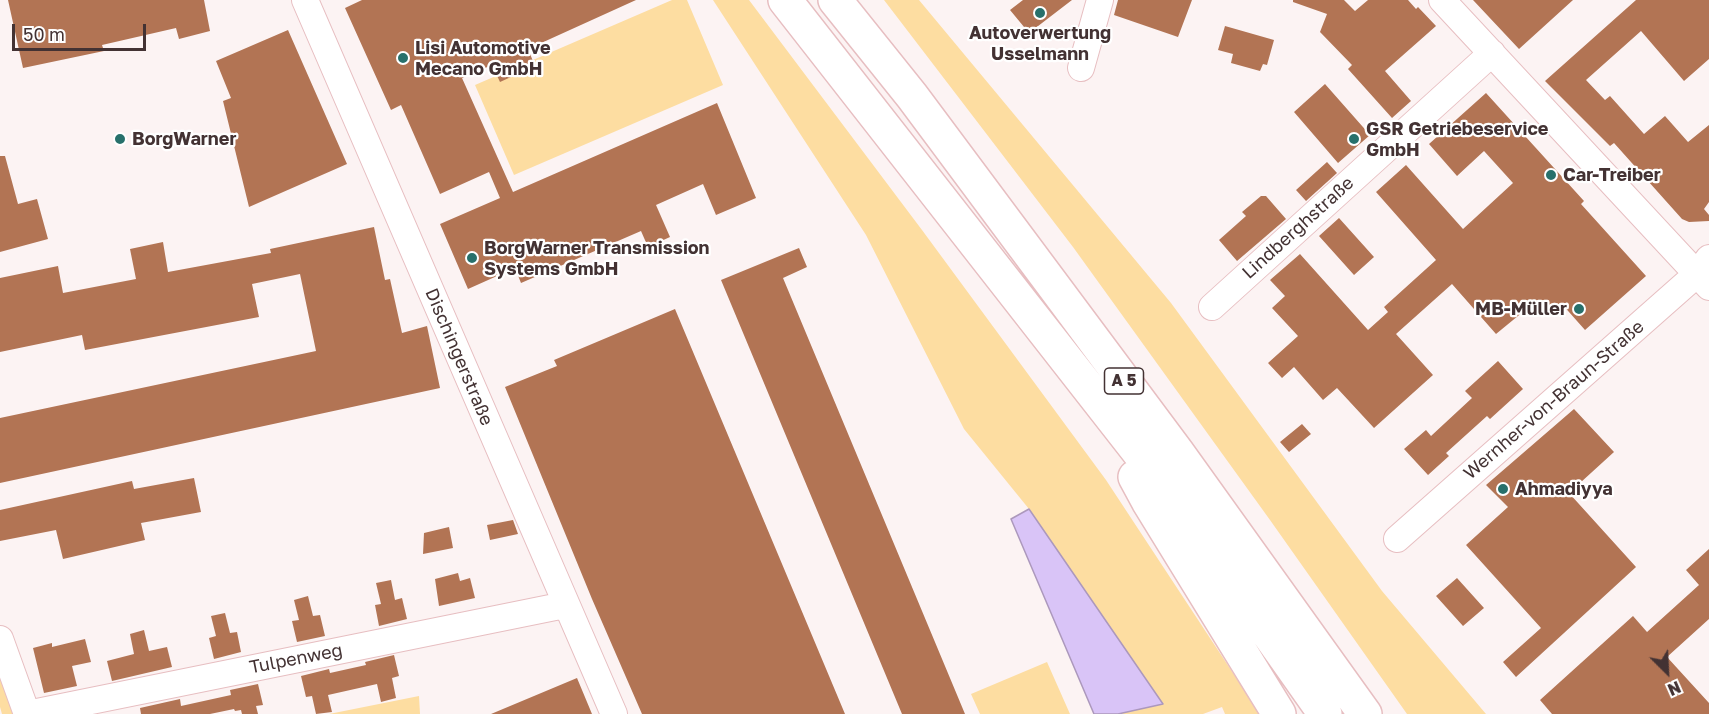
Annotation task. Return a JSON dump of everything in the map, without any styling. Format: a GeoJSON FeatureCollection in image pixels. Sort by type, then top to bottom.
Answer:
{"type":"FeatureCollection","features":[{"type":"Feature","properties":{"kind":"highway","name":"A 5"},"geometry":{"type":"LineString","coordinates":[[785,0],[1155,473],[1325,714]]}},
{"type":"Feature","properties":{"kind":"highway","name":"A 5"},"geometry":{"type":"LineString","coordinates":[[834,0],[912,96],[1171,444],[1365,714]]}},
{"type":"Feature","properties":{"kind":"highway"},"geometry":{"type":"LineString","coordinates":[[1089,387],[1148,501],[1279,714]]}},
{"type":"Feature","properties":{"kind":"highway","name":"A 5"},"geometry":{"type":"LineString","coordinates":[[1333,668],[1372,697],[1385,714]]}},
{"type":"Feature","properties":{"kind":"street","name":"Dischingerstraße"},"geometry":{"type":"LineString","coordinates":[[305,0],[614,714]]}},
{"type":"Feature","properties":{"kind":"street"},"geometry":{"type":"LineString","coordinates":[[1081,68],[1100,0]]}},
{"type":"Feature","properties":{"kind":"street"},"geometry":{"type":"LineString","coordinates":[[1442,0],[1705,273]]}},
{"type":"Feature","properties":{"kind":"street","name":"Lindberghstraße"},"geometry":{"type":"LineString","coordinates":[[1212,307],[1492,53]]}},
{"type":"Feature","properties":{"kind":"street","name":"Wernher-von-Braun-Straße"},"geometry":{"type":"LineString","coordinates":[[1397,539],[1705,273]]}},
{"type":"Feature","properties":{"kind":"street","name":"Tulpenweg"},"geometry":{"type":"LineString","coordinates":[[27,714],[566,605]]}},
{"type":"Feature","properties":{"kind":"street"},"geometry":{"type":"LineString","coordinates":[[0,639],[27,714]]}},
{"type":"Feature","properties":{"kind":"shaded area"},"geometry":{"type":"Polygon","coordinates":[[[672,0],[687,0],[723,85],[514,175],[475,85],[672,0]]]}},
{"type":"Feature","properties":{"kind":"shaded area"},"geometry":{"type":"Polygon","coordinates":[[[713,0],[749,0],[1106,480],[1260,714],[1225,714],[1222,707],[1203,714],[1118,714],[1162,704],[1029,509],[964,429],[866,235],[713,0]]]}},
{"type":"Feature","properties":{"kind":"shaded area"},"geometry":{"type":"Polygon","coordinates":[[[884,0],[919,0],[1171,303],[1382,591],[1486,714],[1407,714],[1073,247],[884,0]]]}},
{"type":"Feature","properties":{"kind":"shaded area"},"geometry":{"type":"Polygon","coordinates":[[[1029,509],[1163,704],[1118,714],[1094,714],[1011,519],[1029,509]]]}},
{"type":"Feature","properties":{"kind":"shaded area"},"geometry":{"type":"Polygon","coordinates":[[[1047,662],[1070,714],[980,714],[971,694],[1047,662]]]}},
{"type":"Feature","properties":{"kind":"shaded area"},"geometry":{"type":"Polygon","coordinates":[[[0,668],[16,714],[2,714],[0,668]]]}},
{"type":"Feature","properties":{"kind":"shaded area"},"geometry":{"type":"Polygon","coordinates":[[[419,696],[420,714],[329,714],[419,696]]]}},
{"type":"Feature","properties":{"kind":"building"},"geometry":{"type":"Polygon","coordinates":[[[8,0],[204,0],[210,31],[179,39],[176,28],[102,45],[104,51],[23,68],[8,0]]]}},
{"type":"Feature","properties":{"kind":"building"},"geometry":{"type":"Polygon","coordinates":[[[362,0],[636,0],[528,49],[535,66],[500,82],[492,65],[462,78],[513,192],[717,103],[756,198],[716,215],[703,184],[656,205],[670,237],[648,247],[641,231],[521,283],[515,268],[468,289],[440,224],[500,198],[489,172],[440,194],[401,105],[391,110],[345,8],[362,0]]]}},
{"type":"Feature","properties":{"kind":"building"},"geometry":{"type":"Polygon","coordinates":[[[1023,0],[1072,0],[1029,33],[1010,10],[1023,0]]]}},
{"type":"Feature","properties":{"kind":"building"},"geometry":{"type":"Polygon","coordinates":[[[1118,0],[1192,0],[1178,37],[1114,15],[1118,0]]]}},
{"type":"Feature","properties":{"kind":"building"},"geometry":{"type":"Polygon","coordinates":[[[1293,0],[1344,0],[1355,11],[1368,0],[1408,0],[1416,9],[1418,7],[1436,26],[1385,71],[1411,101],[1392,118],[1348,69],[1352,65],[1320,32],[1327,14],[1293,2],[1293,0]]]}},
{"type":"Feature","properties":{"kind":"building"},"geometry":{"type":"Polygon","coordinates":[[[1473,0],[1573,0],[1519,49],[1473,0]]]}},
{"type":"Feature","properties":{"kind":"building"},"geometry":{"type":"Polygon","coordinates":[[[1636,0],[1709,0],[1709,59],[1684,81],[1641,31],[1586,80],[1605,100],[1610,96],[1644,134],[1665,116],[1688,142],[1709,125],[1709,202],[1704,209],[1709,215],[1709,221],[1689,222],[1682,219],[1614,143],[1610,146],[1545,81],[1636,0]]]}},
{"type":"Feature","properties":{"kind":"building"},"geometry":{"type":"Polygon","coordinates":[[[1225,26],[1274,40],[1267,65],[1263,64],[1260,71],[1231,63],[1233,54],[1218,50],[1225,26]]]}},
{"type":"Feature","properties":{"kind":"building"},"geometry":{"type":"Polygon","coordinates":[[[288,30],[347,164],[249,207],[223,101],[231,98],[216,61],[288,30]]]}},
{"type":"Feature","properties":{"kind":"building"},"geometry":{"type":"Polygon","coordinates":[[[1325,84],[1370,135],[1338,163],[1294,112],[1325,84]]]}},
{"type":"Feature","properties":{"kind":"building"},"geometry":{"type":"Polygon","coordinates":[[[1486,93],[1584,201],[1581,204],[1646,276],[1585,330],[1561,303],[1547,316],[1535,302],[1496,334],[1452,284],[1396,334],[1433,375],[1374,428],[1337,388],[1323,400],[1294,367],[1282,378],[1268,363],[1298,336],[1272,308],[1285,296],[1270,280],[1300,254],[1368,330],[1388,312],[1384,307],[1436,260],[1376,192],[1406,165],[1463,229],[1513,183],[1484,151],[1457,176],[1429,144],[1486,93]]]}},
{"type":"Feature","properties":{"kind":"building"},"geometry":{"type":"Polygon","coordinates":[[[0,156],[5,156],[18,204],[37,199],[48,239],[0,252],[0,156]]]}},
{"type":"Feature","properties":{"kind":"building"},"geometry":{"type":"Polygon","coordinates":[[[1327,162],[1337,173],[1306,201],[1296,190],[1327,162]]]}},
{"type":"Feature","properties":{"kind":"building"},"geometry":{"type":"Polygon","coordinates":[[[1261,196],[1266,196],[1286,219],[1237,261],[1219,240],[1246,216],[1242,212],[1261,196]]]}},
{"type":"Feature","properties":{"kind":"building"},"geometry":{"type":"Polygon","coordinates":[[[1339,218],[1374,257],[1354,275],[1319,236],[1339,218]]]}},
{"type":"Feature","properties":{"kind":"building"},"geometry":{"type":"Polygon","coordinates":[[[374,227],[385,280],[390,279],[402,333],[427,326],[440,388],[0,483],[0,418],[316,351],[300,274],[252,284],[259,317],[85,350],[82,335],[0,352],[0,278],[58,266],[63,293],[136,279],[130,249],[163,242],[168,272],[271,253],[270,249],[374,227]]]}},
{"type":"Feature","properties":{"kind":"building"},"geometry":{"type":"Polygon","coordinates":[[[799,248],[807,267],[783,278],[965,714],[902,714],[721,280],[799,248]]]}},
{"type":"Feature","properties":{"kind":"building"},"geometry":{"type":"Polygon","coordinates":[[[675,309],[845,714],[642,714],[592,599],[505,387],[557,366],[554,360],[675,309]]]}},
{"type":"Feature","properties":{"kind":"building"},"geometry":{"type":"Polygon","coordinates":[[[1498,361],[1523,389],[1490,419],[1487,416],[1446,453],[1449,456],[1428,475],[1404,449],[1426,430],[1431,436],[1472,398],[1465,391],[1498,361]]]}},
{"type":"Feature","properties":{"kind":"building"},"geometry":{"type":"Polygon","coordinates":[[[1574,409],[1614,452],[1569,493],[1636,567],[1516,677],[1503,662],[1541,628],[1466,545],[1508,507],[1486,485],[1574,409]]]}},
{"type":"Feature","properties":{"kind":"building"},"geometry":{"type":"Polygon","coordinates":[[[1302,424],[1311,434],[1289,452],[1280,442],[1302,424]]]}},
{"type":"Feature","properties":{"kind":"building"},"geometry":{"type":"Polygon","coordinates":[[[194,478],[201,512],[141,523],[145,540],[63,559],[56,530],[0,541],[0,510],[132,481],[134,489],[194,478]]]}},
{"type":"Feature","properties":{"kind":"building"},"geometry":{"type":"Polygon","coordinates":[[[513,520],[518,534],[490,540],[487,525],[513,520]]]}},
{"type":"Feature","properties":{"kind":"building"},"geometry":{"type":"Polygon","coordinates":[[[449,527],[453,548],[423,554],[424,533],[449,527]]]}},
{"type":"Feature","properties":{"kind":"building"},"geometry":{"type":"Polygon","coordinates":[[[1709,549],[1709,619],[1667,657],[1709,703],[1709,714],[1552,714],[1540,700],[1633,616],[1647,632],[1699,585],[1686,570],[1709,549]]]}},
{"type":"Feature","properties":{"kind":"building"},"geometry":{"type":"Polygon","coordinates":[[[458,573],[460,581],[470,578],[475,598],[439,606],[435,579],[458,573]]]}},
{"type":"Feature","properties":{"kind":"building"},"geometry":{"type":"Polygon","coordinates":[[[1457,578],[1484,608],[1463,626],[1436,596],[1457,578]]]}},
{"type":"Feature","properties":{"kind":"building"},"geometry":{"type":"Polygon","coordinates":[[[391,580],[395,600],[402,598],[407,619],[379,626],[375,605],[381,604],[376,583],[391,580]]]}},
{"type":"Feature","properties":{"kind":"building"},"geometry":{"type":"Polygon","coordinates":[[[308,596],[313,616],[320,615],[325,636],[297,642],[292,621],[299,620],[294,600],[308,596]]]}},
{"type":"Feature","properties":{"kind":"building"},"geometry":{"type":"Polygon","coordinates":[[[225,613],[230,633],[237,632],[241,652],[214,659],[209,638],[216,636],[211,616],[225,613]]]}},
{"type":"Feature","properties":{"kind":"building"},"geometry":{"type":"Polygon","coordinates":[[[144,630],[149,651],[167,647],[172,667],[112,681],[107,661],[134,654],[130,634],[144,630]]]}},
{"type":"Feature","properties":{"kind":"building"},"geometry":{"type":"Polygon","coordinates":[[[85,639],[91,662],[72,666],[77,686],[44,693],[33,648],[52,643],[52,647],[85,639]]]}},
{"type":"Feature","properties":{"kind":"building"},"geometry":{"type":"Polygon","coordinates":[[[394,655],[399,676],[392,678],[396,698],[381,702],[377,684],[328,695],[332,712],[316,714],[312,696],[306,697],[301,676],[329,669],[330,673],[366,665],[365,662],[394,655]]]}},
{"type":"Feature","properties":{"kind":"building"},"geometry":{"type":"Polygon","coordinates":[[[577,678],[592,714],[491,714],[577,678]]]}},
{"type":"Feature","properties":{"kind":"building"},"geometry":{"type":"Polygon","coordinates":[[[258,684],[263,705],[256,706],[258,714],[242,714],[241,710],[235,711],[234,709],[210,714],[141,714],[140,708],[180,699],[181,706],[231,695],[230,690],[258,684]]]}},
{"type":"Feature","properties":{"kind":"place","name":"Autoverwertung Usselmann"},"geometry":{"type":"Point","coordinates":[1040,13]}},
{"type":"Feature","properties":{"kind":"place","name":"Lisi Automotive Mecano GmbH"},"geometry":{"type":"Point","coordinates":[403,58]}},
{"type":"Feature","properties":{"kind":"place","name":"BorgWarner"},"geometry":{"type":"Point","coordinates":[120,139]}},
{"type":"Feature","properties":{"kind":"place","name":"GSR Getriebeservice GmbH"},"geometry":{"type":"Point","coordinates":[1354,139]}},
{"type":"Feature","properties":{"kind":"place","name":"Car-Treiber"},"geometry":{"type":"Point","coordinates":[1551,175]}},
{"type":"Feature","properties":{"kind":"place","name":"BorgWarner Transmission Systems GmbH"},"geometry":{"type":"Point","coordinates":[472,258]}},
{"type":"Feature","properties":{"kind":"place","name":"MB-Müller"},"geometry":{"type":"Point","coordinates":[1579,309]}},
{"type":"Feature","properties":{"kind":"place","name":"Ahmadiyya"},"geometry":{"type":"Point","coordinates":[1503,489]}}]}
